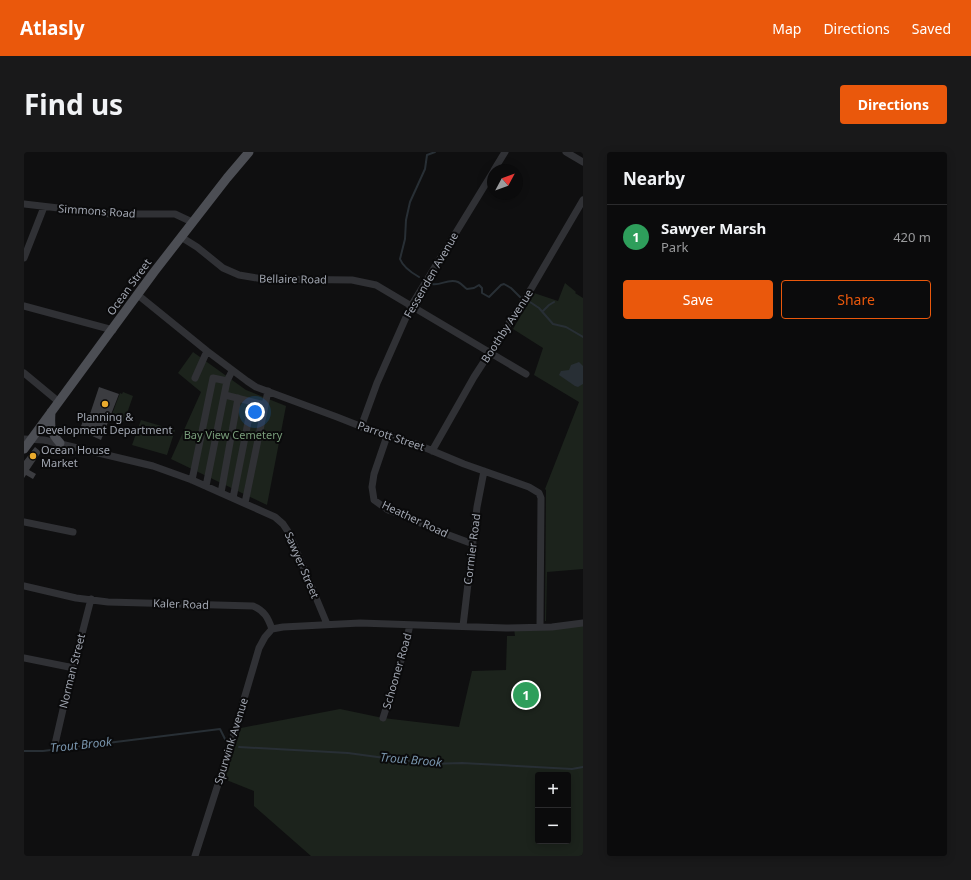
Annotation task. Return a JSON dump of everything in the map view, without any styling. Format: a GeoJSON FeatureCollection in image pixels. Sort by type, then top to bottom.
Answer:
{"type":"FeatureCollection","features":[{"type":"Feature","properties":{"kind":"main road","name":"Ocean Street"},"geometry":{"type":"LineString","coordinates":[[24,449],[28,439],[59,402],[192,222],[250,152]]}},
{"type":"Feature","properties":{"kind":"main road"},"geometry":{"type":"LineString","coordinates":[[51,412],[51,430],[60,443]]}},
{"type":"Feature","properties":{"kind":"street","name":"Fessenden Avenue"},"geometry":{"type":"LineString","coordinates":[[498,164],[505,152]]}},
{"type":"Feature","properties":{"kind":"street"},"geometry":{"type":"LineString","coordinates":[[566,152],[583,162]]}},
{"type":"Feature","properties":{"kind":"street","name":"Fessenden Avenue"},"geometry":{"type":"LineString","coordinates":[[361,427],[376,383],[411,306],[487,182]]}},
{"type":"Feature","properties":{"kind":"street","name":"Boothby Avenue"},"geometry":{"type":"LineString","coordinates":[[432,451],[455,408],[531,289],[583,200]]}},
{"type":"Feature","properties":{"kind":"street","name":"Simmons Road"},"geometry":{"type":"LineString","coordinates":[[24,204],[110,214],[175,214],[192,222]]}},
{"type":"Feature","properties":{"kind":"street"},"geometry":{"type":"LineString","coordinates":[[24,258],[44,207]]}},
{"type":"Feature","properties":{"kind":"street","name":"Bellaire Road"},"geometry":{"type":"LineString","coordinates":[[181,237],[197,247],[223,268],[239,275],[263,279],[352,280],[376,285],[526,374]]}},
{"type":"Feature","properties":{"kind":"street","name":"Parrott Street"},"geometry":{"type":"LineString","coordinates":[[138,295],[247,382],[361,427],[416,444],[529,487],[539,493],[541,498],[540,627]]}},
{"type":"Feature","properties":{"kind":"street"},"geometry":{"type":"LineString","coordinates":[[24,306],[113,330]]}},
{"type":"Feature","properties":{"kind":"street"},"geometry":{"type":"LineString","coordinates":[[195,378],[207,351]]}},
{"type":"Feature","properties":{"kind":"street"},"geometry":{"type":"LineString","coordinates":[[206,486],[227,381],[232,370]]}},
{"type":"Feature","properties":{"kind":"street"},"geometry":{"type":"LineString","coordinates":[[24,373],[59,402]]}},
{"type":"Feature","properties":{"kind":"street"},"geometry":{"type":"LineString","coordinates":[[192,480],[213,378],[227,381]]}},
{"type":"Feature","properties":{"kind":"street"},"geometry":{"type":"LineString","coordinates":[[245,503],[268,391]]}},
{"type":"Feature","properties":{"kind":"street"},"geometry":{"type":"LineString","coordinates":[[225,395],[265,405]]}},
{"type":"Feature","properties":{"kind":"street"},"geometry":{"type":"LineString","coordinates":[[221,493],[238,398]]}},
{"type":"Feature","properties":{"kind":"street"},"geometry":{"type":"LineString","coordinates":[[233,498],[252,402]]}},
{"type":"Feature","properties":{"kind":"street","name":"Heather Road"},"geometry":{"type":"LineString","coordinates":[[387,436],[374,474],[372,487],[374,500],[388,510],[409,517],[430,528],[473,544]]}},
{"type":"Feature","properties":{"kind":"street","name":"Sawyer Street"},"geometry":{"type":"LineString","coordinates":[[28,439],[60,443],[153,466],[192,480],[280,520],[286,528],[327,624]]}},
{"type":"Feature","properties":{"kind":"street","name":"Cormier Road"},"geometry":{"type":"LineString","coordinates":[[463,626],[484,471]]}},
{"type":"Feature","properties":{"kind":"street"},"geometry":{"type":"LineString","coordinates":[[24,522],[74,532]]}},
{"type":"Feature","properties":{"kind":"street","name":"Kaler Road"},"geometry":{"type":"LineString","coordinates":[[24,586],[76,598],[108,602],[253,606],[261,609],[272,629]]}},
{"type":"Feature","properties":{"kind":"street","name":"Norman Street"},"geometry":{"type":"LineString","coordinates":[[55,744],[73,666],[91,599]]}},
{"type":"Feature","properties":{"kind":"street"},"geometry":{"type":"LineString","coordinates":[[272,629],[327,624],[506,628],[540,627],[583,623]]}},
{"type":"Feature","properties":{"kind":"street","name":"Schooner Road"},"geometry":{"type":"LineString","coordinates":[[383,718],[403,654],[410,625]]}},
{"type":"Feature","properties":{"kind":"street","name":"Spurwink Avenue"},"geometry":{"type":"LineString","coordinates":[[194,856],[227,756],[259,648],[265,637],[272,629]]}},
{"type":"Feature","properties":{"kind":"street"},"geometry":{"type":"LineString","coordinates":[[24,658],[68,667],[73,666]]}},
{"type":"Feature","properties":{"kind":"green space"},"geometry":{"type":"Polygon","coordinates":[[[565,283],[576,292],[575,293],[583,298],[583,569],[547,572],[545,621],[545,489],[579,402],[534,375],[543,348],[513,329],[534,293],[558,301],[565,283]]]}},
{"type":"Feature","properties":{"kind":"green space","name":"Bay View Cemetery"},"geometry":{"type":"Polygon","coordinates":[[[193,352],[246,390],[286,406],[267,505],[171,459],[201,392],[178,373],[193,352]]]}},
{"type":"Feature","properties":{"kind":"green space"},"geometry":{"type":"Polygon","coordinates":[[[123,392],[133,396],[124,422],[111,417],[120,393],[122,394],[123,392]]]}},
{"type":"Feature","properties":{"kind":"green space"},"geometry":{"type":"Polygon","coordinates":[[[141,420],[175,430],[167,455],[132,445],[141,420]]]}},
{"type":"Feature","properties":{"kind":"green space"},"geometry":{"type":"Polygon","coordinates":[[[583,623],[583,856],[311,856],[254,806],[254,791],[224,779],[241,728],[340,709],[383,718],[459,727],[472,671],[506,670],[507,636],[515,636],[514,628],[583,623]]]}},
{"type":"Feature","properties":{"kind":"shaded area"},"geometry":{"type":"Polygon","coordinates":[[[579,362],[583,366],[583,384],[578,387],[559,375],[561,371],[569,370],[571,365],[579,362]]]}},
{"type":"Feature","properties":{"kind":"building","name":"Planning & Development Department"},"geometry":{"type":"Polygon","coordinates":[[[99,387],[119,394],[101,440],[90,435],[91,432],[80,429],[84,418],[88,420],[99,387]]]}},
{"type":"Feature","properties":{"kind":"building"},"geometry":{"type":"Polygon","coordinates":[[[35,447],[41,452],[29,470],[36,474],[33,479],[26,475],[24,478],[24,461],[35,447]]]}},
{"type":"Feature","properties":{"kind":"waterway","name":"Trout Brook"},"geometry":{"type":"LineString","coordinates":[[419,277],[405,267],[400,259],[405,239],[406,220],[410,202],[425,169],[427,155],[435,152]]}},
{"type":"Feature","properties":{"kind":"waterway","name":"Trout Brook"},"geometry":{"type":"LineString","coordinates":[[432,284],[454,281],[467,289],[474,288],[479,285],[482,288],[482,293],[489,297],[501,285],[504,284],[511,288],[520,297]]}},
{"type":"Feature","properties":{"kind":"waterway","name":"Trout Brook"},"geometry":{"type":"LineString","coordinates":[[527,300],[539,308],[553,324],[566,327],[583,337]]}},
{"type":"Feature","properties":{"kind":"waterway"},"geometry":{"type":"LineString","coordinates":[[543,311],[554,302]]}},
{"type":"Feature","properties":{"kind":"waterway","name":"Trout Brook"},"geometry":{"type":"LineString","coordinates":[[24,751],[43,751],[220,729],[226,741]]}},
{"type":"Feature","properties":{"kind":"waterway","name":"Trout Brook"},"geometry":{"type":"LineString","coordinates":[[239,747],[348,753],[429,764],[462,763],[572,769],[583,767]]}},
{"type":"Feature","properties":{"kind":"place","name":"Planning & Development Department"},"geometry":{"type":"Point","coordinates":[105,404]}},
{"type":"Feature","properties":{"kind":"place","name":"Ocean House Market"},"geometry":{"type":"Point","coordinates":[33,456]}},
{"type":"Feature","properties":{"kind":"place","name":"Sawyer Marsh"},"geometry":{"type":"Point","coordinates":[526,695]}}]}
